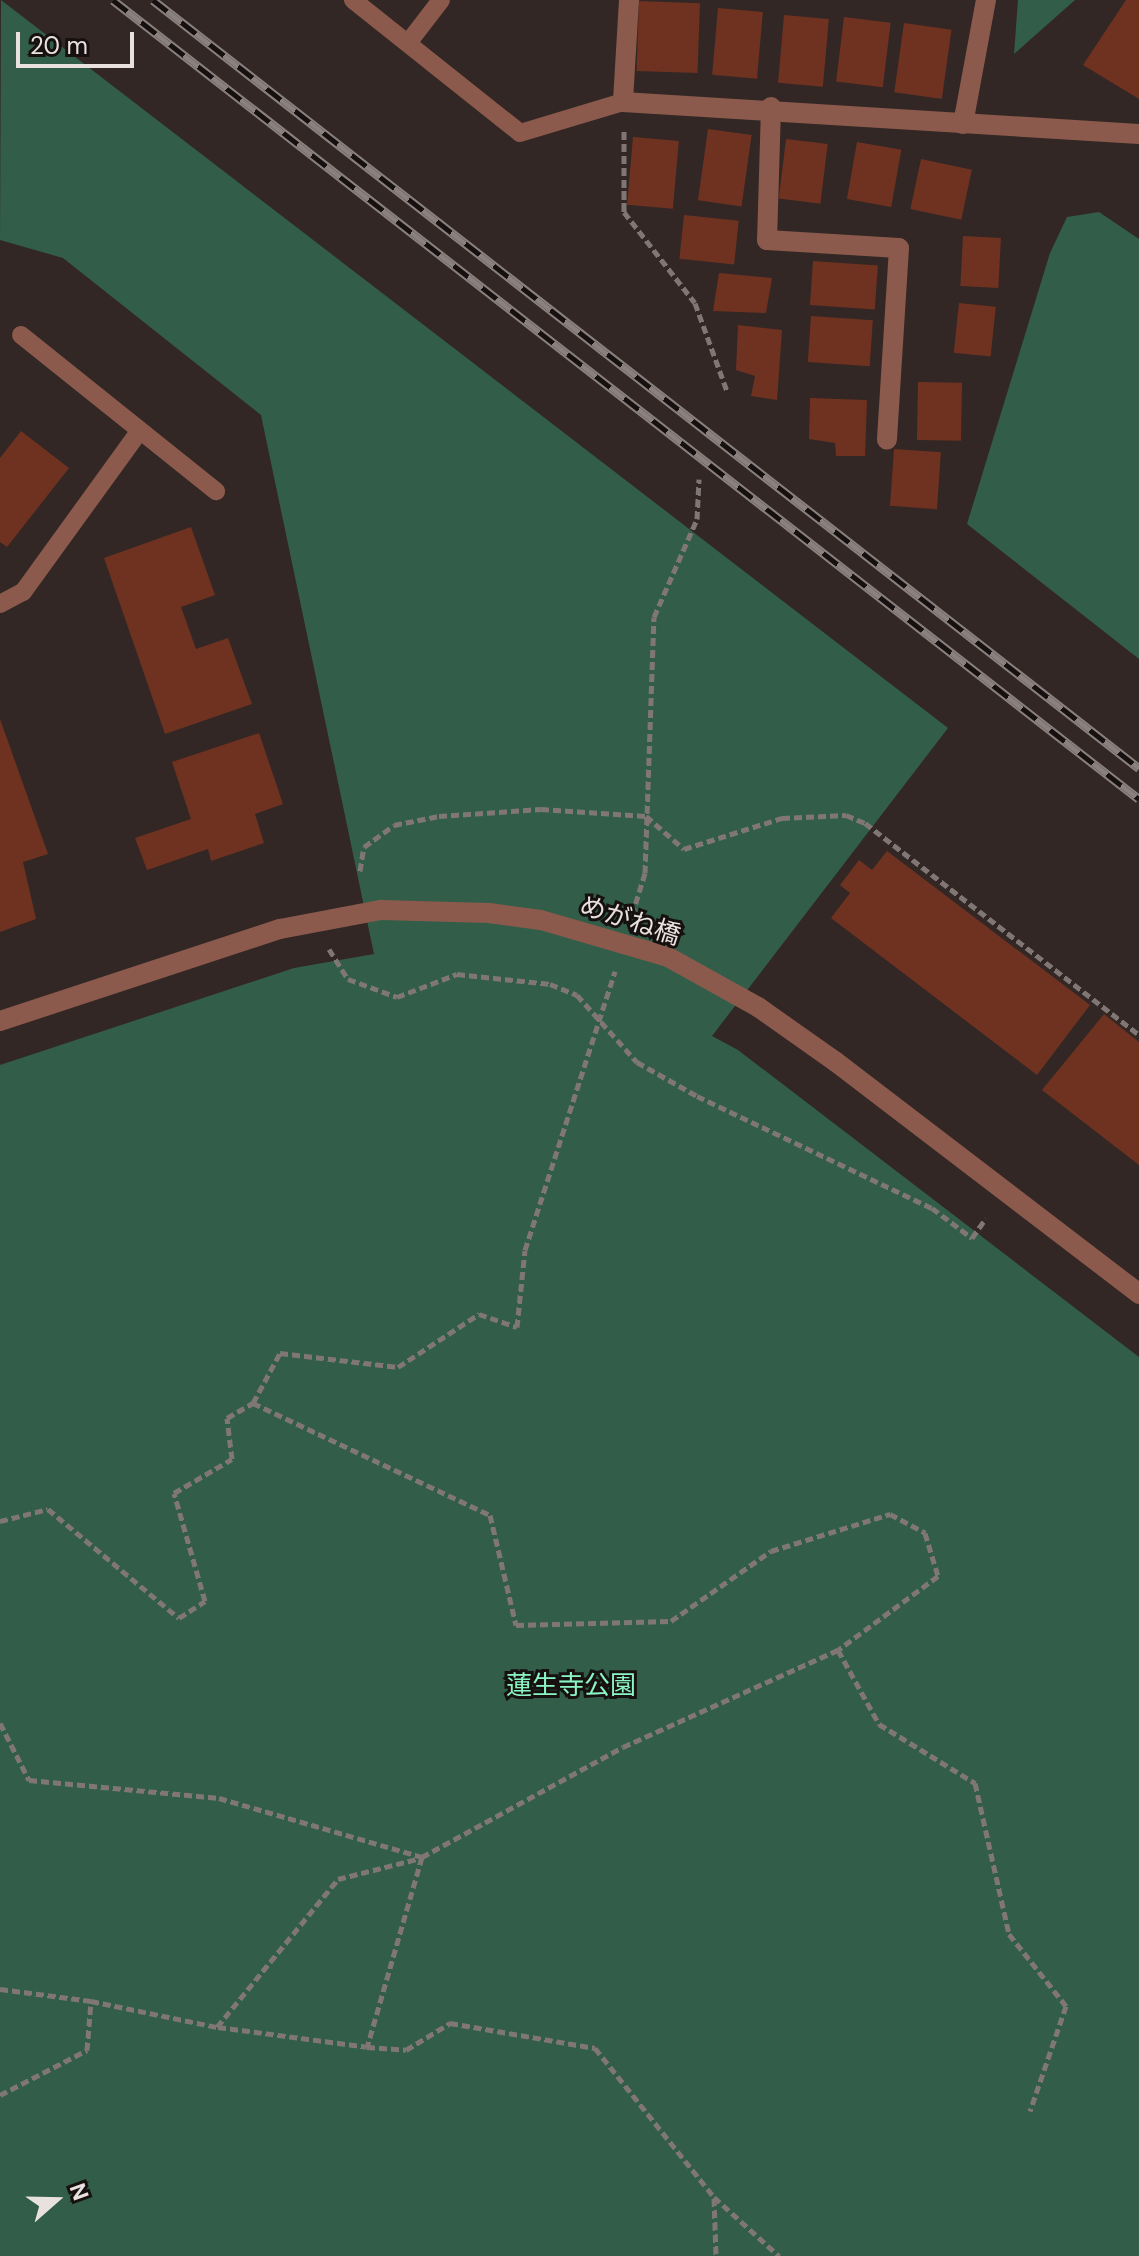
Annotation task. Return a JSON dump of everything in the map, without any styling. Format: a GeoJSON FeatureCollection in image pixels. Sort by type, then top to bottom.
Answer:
{"type":"FeatureCollection","features":[{"type":"Feature","properties":{"kind":"street"},"geometry":{"type":"LineString","coordinates":[[629,0],[623,102],[771,107],[963,124],[1139,134]]}},
{"type":"Feature","properties":{"kind":"street"},"geometry":{"type":"LineString","coordinates":[[963,124],[986,0]]}},
{"type":"Feature","properties":{"kind":"street"},"geometry":{"type":"LineString","coordinates":[[771,107],[767,240],[899,248],[887,440]]}},
{"type":"Feature","properties":{"kind":"street","name":"めがね橋"},"geometry":{"type":"LineString","coordinates":[[0,1021],[280,929],[381,910],[449,910],[541,920],[668,957],[758,1007],[836,1062],[1139,1294]]}},
{"type":"Feature","properties":{"kind":"lane"},"geometry":{"type":"LineString","coordinates":[[353,0],[520,133],[623,102]]}},
{"type":"Feature","properties":{"kind":"lane"},"geometry":{"type":"LineString","coordinates":[[408,43],[441,0]]}},
{"type":"Feature","properties":{"kind":"lane"},"geometry":{"type":"LineString","coordinates":[[21,335],[216,491]]}},
{"type":"Feature","properties":{"kind":"lane"},"geometry":{"type":"LineString","coordinates":[[0,604],[23,592],[139,432]]}},
{"type":"Feature","properties":{"kind":"path"},"geometry":{"type":"LineString","coordinates":[[623,102],[624,212],[695,303],[724,371],[727,391]]}},
{"type":"Feature","properties":{"kind":"path"},"geometry":{"type":"LineString","coordinates":[[627,931],[645,873],[654,617],[697,519],[699,479]]}},
{"type":"Feature","properties":{"kind":"path"},"geometry":{"type":"LineString","coordinates":[[360,871],[364,847],[394,825],[439,816],[541,809],[646,816],[684,849],[782,818],[846,815],[865,823],[1139,1035]]}},
{"type":"Feature","properties":{"kind":"path"},"geometry":{"type":"LineString","coordinates":[[329,948],[348,979],[397,997],[457,974],[487,974],[550,984],[577,995],[637,1062],[932,1208],[972,1238],[986,1218]]}},
{"type":"Feature","properties":{"kind":"path"},"geometry":{"type":"LineString","coordinates":[[0,1521],[48,1509],[179,1618],[205,1601],[174,1493],[232,1459],[227,1418],[253,1403],[280,1353],[398,1367],[479,1314],[517,1327],[525,1250],[618,961]]}},
{"type":"Feature","properties":{"kind":"path"},"geometry":{"type":"LineString","coordinates":[[217,2027],[338,1879],[422,1857],[623,1747],[838,1650],[938,1576],[925,1533],[890,1514],[771,1551],[671,1621],[516,1625],[490,1515],[253,1403]]}},
{"type":"Feature","properties":{"kind":"path"},"geometry":{"type":"LineString","coordinates":[[838,1650],[879,1724],[975,1783],[1009,1934],[1066,2006],[1030,2111]]}},
{"type":"Feature","properties":{"kind":"path"},"geometry":{"type":"LineString","coordinates":[[0,1723],[29,1780],[219,1798],[422,1857]]}},
{"type":"Feature","properties":{"kind":"path"},"geometry":{"type":"LineString","coordinates":[[367,2047],[422,1857]]}},
{"type":"Feature","properties":{"kind":"path"},"geometry":{"type":"LineString","coordinates":[[0,1989],[91,2001],[217,2027],[367,2047],[406,2050],[450,2023],[595,2048],[714,2197],[779,2256]]}},
{"type":"Feature","properties":{"kind":"path"},"geometry":{"type":"LineString","coordinates":[[0,2095],[87,2050],[91,2001]]}},
{"type":"Feature","properties":{"kind":"path"},"geometry":{"type":"LineString","coordinates":[[714,2197],[716,2256]]}},
{"type":"Feature","properties":{"kind":"green space","name":"蓮生寺公園"},"geometry":{"type":"Polygon","coordinates":[[[1,0],[948,728],[712,1036],[738,1050],[1139,1357],[1139,2256],[0,2256],[0,1065],[294,968],[374,954],[261,415],[63,258],[0,240],[1,0]]]}},
{"type":"Feature","properties":{"kind":"green space"},"geometry":{"type":"Polygon","coordinates":[[[1018,0],[1075,0],[1014,54],[1018,0]]]}},
{"type":"Feature","properties":{"kind":"green space"},"geometry":{"type":"Polygon","coordinates":[[[1099,212],[1139,239],[1139,659],[967,524],[1050,253],[1067,217],[1099,212]]]}},
{"type":"Feature","properties":{"kind":"building"},"geometry":{"type":"Polygon","coordinates":[[[1126,0],[1139,0],[1139,99],[1083,65],[1126,0]]]}},
{"type":"Feature","properties":{"kind":"building"},"geometry":{"type":"Polygon","coordinates":[[[639,1],[700,3],[698,73],[637,71],[639,1]]]}},
{"type":"Feature","properties":{"kind":"building"},"geometry":{"type":"Polygon","coordinates":[[[718,8],[763,12],[757,79],[712,75],[718,8]]]}},
{"type":"Feature","properties":{"kind":"building"},"geometry":{"type":"Polygon","coordinates":[[[784,15],[829,19],[823,87],[778,83],[784,15]]]}},
{"type":"Feature","properties":{"kind":"building"},"geometry":{"type":"Polygon","coordinates":[[[844,17],[891,23],[883,87],[836,82],[844,17]]]}},
{"type":"Feature","properties":{"kind":"building"},"geometry":{"type":"Polygon","coordinates":[[[904,23],[952,30],[942,99],[894,92],[904,23]]]}},
{"type":"Feature","properties":{"kind":"building"},"geometry":{"type":"Polygon","coordinates":[[[708,129],[752,135],[742,206],[698,200],[708,129]]]}},
{"type":"Feature","properties":{"kind":"building"},"geometry":{"type":"Polygon","coordinates":[[[633,137],[679,141],[673,209],[627,205],[633,137]]]}},
{"type":"Feature","properties":{"kind":"building"},"geometry":{"type":"Polygon","coordinates":[[[786,139],[828,144],[820,204],[779,199],[786,139]]]}},
{"type":"Feature","properties":{"kind":"building"},"geometry":{"type":"Polygon","coordinates":[[[857,142],[901,150],[891,207],[847,199],[857,142]]]}},
{"type":"Feature","properties":{"kind":"building"},"geometry":{"type":"Polygon","coordinates":[[[921,159],[972,170],[961,220],[910,209],[921,159]]]}},
{"type":"Feature","properties":{"kind":"building"},"geometry":{"type":"Polygon","coordinates":[[[684,215],[739,221],[734,265],[679,259],[684,215]]]}},
{"type":"Feature","properties":{"kind":"building"},"geometry":{"type":"Polygon","coordinates":[[[963,236],[1001,238],[998,288],[960,286],[963,236]]]}},
{"type":"Feature","properties":{"kind":"building"},"geometry":{"type":"Polygon","coordinates":[[[813,261],[878,266],[875,309],[810,305],[813,261]]]}},
{"type":"Feature","properties":{"kind":"building"},"geometry":{"type":"Polygon","coordinates":[[[719,273],[772,278],[766,313],[713,311],[719,273]]]}},
{"type":"Feature","properties":{"kind":"building"},"geometry":{"type":"Polygon","coordinates":[[[959,303],[996,307],[991,357],[954,353],[959,303]]]}},
{"type":"Feature","properties":{"kind":"building"},"geometry":{"type":"Polygon","coordinates":[[[811,316],[873,320],[870,366],[808,362],[811,316]]]}},
{"type":"Feature","properties":{"kind":"building"},"geometry":{"type":"Polygon","coordinates":[[[738,325],[782,330],[777,400],[751,396],[755,376],[736,370],[738,325]]]}},
{"type":"Feature","properties":{"kind":"building"},"geometry":{"type":"Polygon","coordinates":[[[918,382],[962,383],[961,441],[917,440],[918,382]]]}},
{"type":"Feature","properties":{"kind":"building"},"geometry":{"type":"Polygon","coordinates":[[[810,398],[867,400],[865,456],[836,456],[835,443],[809,439],[810,398]]]}},
{"type":"Feature","properties":{"kind":"building"},"geometry":{"type":"Polygon","coordinates":[[[21,431],[69,468],[7,547],[0,542],[0,458],[21,431]]]}},
{"type":"Feature","properties":{"kind":"building"},"geometry":{"type":"Polygon","coordinates":[[[894,449],[941,452],[937,509],[890,506],[894,449]]]}},
{"type":"Feature","properties":{"kind":"building"},"geometry":{"type":"Polygon","coordinates":[[[191,527],[215,595],[181,607],[196,649],[228,638],[252,704],[165,734],[104,558],[191,527]]]}},
{"type":"Feature","properties":{"kind":"building"},"geometry":{"type":"Polygon","coordinates":[[[0,719],[48,854],[23,862],[36,919],[0,932],[0,719]]]}},
{"type":"Feature","properties":{"kind":"building"},"geometry":{"type":"Polygon","coordinates":[[[259,733],[283,804],[255,814],[264,843],[211,861],[208,849],[147,870],[135,838],[191,819],[172,762],[259,733]]]}},
{"type":"Feature","properties":{"kind":"building"},"geometry":{"type":"Polygon","coordinates":[[[887,851],[1090,1005],[1037,1075],[831,918],[850,893],[840,885],[859,860],[872,870],[887,851]]]}},
{"type":"Feature","properties":{"kind":"building"},"geometry":{"type":"Polygon","coordinates":[[[1104,1014],[1139,1042],[1139,1165],[1042,1090],[1104,1014]]]}},
{"type":"Feature","properties":{"kind":"railway"},"geometry":{"type":"LineString","coordinates":[[113,0],[1139,799]]}},
{"type":"Feature","properties":{"kind":"railway"},"geometry":{"type":"LineString","coordinates":[[153,0],[1139,768]]}}]}
